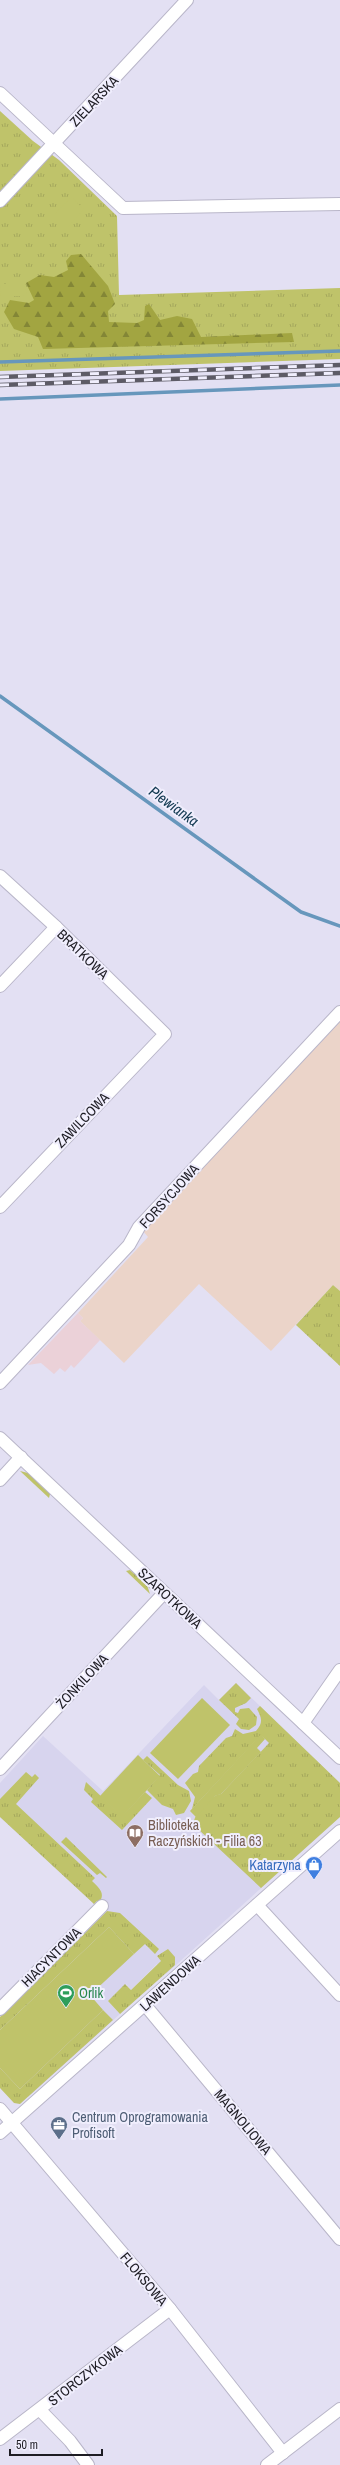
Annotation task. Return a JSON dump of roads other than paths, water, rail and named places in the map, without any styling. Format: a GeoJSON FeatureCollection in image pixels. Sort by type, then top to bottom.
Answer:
{"type":"FeatureCollection","features":[{"type":"Feature","properties":{"kind":"street","name":"ZIELARSKA"},"geometry":{"type":"LineString","coordinates":[[0,202],[187,0]]}},
{"type":"Feature","properties":{"kind":"street"},"geometry":{"type":"LineString","coordinates":[[0,93],[123,208],[340,204]]}},
{"type":"Feature","properties":{"kind":"street","name":"BRATKOWA"},"geometry":{"type":"LineString","coordinates":[[0,876],[56,927],[165,1034]]}},
{"type":"Feature","properties":{"kind":"street"},"geometry":{"type":"LineString","coordinates":[[0,986],[56,927]]}},
{"type":"Feature","properties":{"kind":"street","name":"FORSYCJOWA"},"geometry":{"type":"LineString","coordinates":[[0,1382],[129,1245],[139,1227],[340,1012]]}},
{"type":"Feature","properties":{"kind":"street","name":"ZAWILCOWA"},"geometry":{"type":"LineString","coordinates":[[0,1207],[165,1034]]}},
{"type":"Feature","properties":{"kind":"street","name":"SZAROTKOWA"},"geometry":{"type":"LineString","coordinates":[[0,1438],[340,1758]]}},
{"type":"Feature","properties":{"kind":"street"},"geometry":{"type":"LineString","coordinates":[[0,1480],[21,1457]]}},
{"type":"Feature","properties":{"kind":"street","name":"ŻONKILOWA"},"geometry":{"type":"LineString","coordinates":[[0,1769],[164,1593]]}},
{"type":"Feature","properties":{"kind":"street"},"geometry":{"type":"LineString","coordinates":[[303,1723],[340,1670]]}},
{"type":"Feature","properties":{"kind":"street","name":"LAWENDOWA"},"geometry":{"type":"LineString","coordinates":[[0,2133],[340,1831]]}},
{"type":"Feature","properties":{"kind":"street"},"geometry":{"type":"LineString","coordinates":[[257,1905],[340,1995]]}},
{"type":"Feature","properties":{"kind":"street","name":"HIACYNTOWA"},"geometry":{"type":"LineString","coordinates":[[0,2009],[102,1906]]}},
{"type":"Feature","properties":{"kind":"street","name":"MAGNOLIOWA"},"geometry":{"type":"LineString","coordinates":[[145,2005],[340,2239]]}},
{"type":"Feature","properties":{"kind":"street","name":"FLOKSOWA"},"geometry":{"type":"LineString","coordinates":[[0,2109],[170,2309],[283,2452]]}},
{"type":"Feature","properties":{"kind":"street","name":"STORCZYKOWA"},"geometry":{"type":"LineString","coordinates":[[0,2439],[40,2410],[170,2309]]}},
{"type":"Feature","properties":{"kind":"street"},"geometry":{"type":"LineString","coordinates":[[267,2465],[340,2409]]}},
{"type":"Feature","properties":{"kind":"street"},"geometry":{"type":"LineString","coordinates":[[40,2410],[70,2441],[88,2465]]}},
{"type":"Feature","properties":{"kind":"waterway"},"geometry":{"type":"LineString","coordinates":[[0,362],[340,351]]}},
{"type":"Feature","properties":{"kind":"waterway"},"geometry":{"type":"LineString","coordinates":[[0,399],[340,385]]}},
{"type":"Feature","properties":{"kind":"waterway","name":"Plewianka"},"geometry":{"type":"LineString","coordinates":[[0,696],[301,912],[340,926]]}},
{"type":"Feature","properties":{"kind":"railway"},"geometry":{"type":"LineString","coordinates":[[0,377],[340,365]]}},
{"type":"Feature","properties":{"kind":"railway"},"geometry":{"type":"LineString","coordinates":[[0,385],[340,373]]}},
{"type":"Feature","properties":{"kind":"place","name":"Biblioteka Raczyńskich - Filia 63"},"geometry":{"type":"Point","coordinates":[135,1848]}},
{"type":"Feature","properties":{"kind":"place","name":"Katarzyna"},"geometry":{"type":"Point","coordinates":[314,1880]}},
{"type":"Feature","properties":{"kind":"place","name":"Orlik"},"geometry":{"type":"Point","coordinates":[66,2008]}},
{"type":"Feature","properties":{"kind":"place","name":"Centrum Oprogramowania Profisoft"},"geometry":{"type":"Point","coordinates":[59,2140]}}]}
